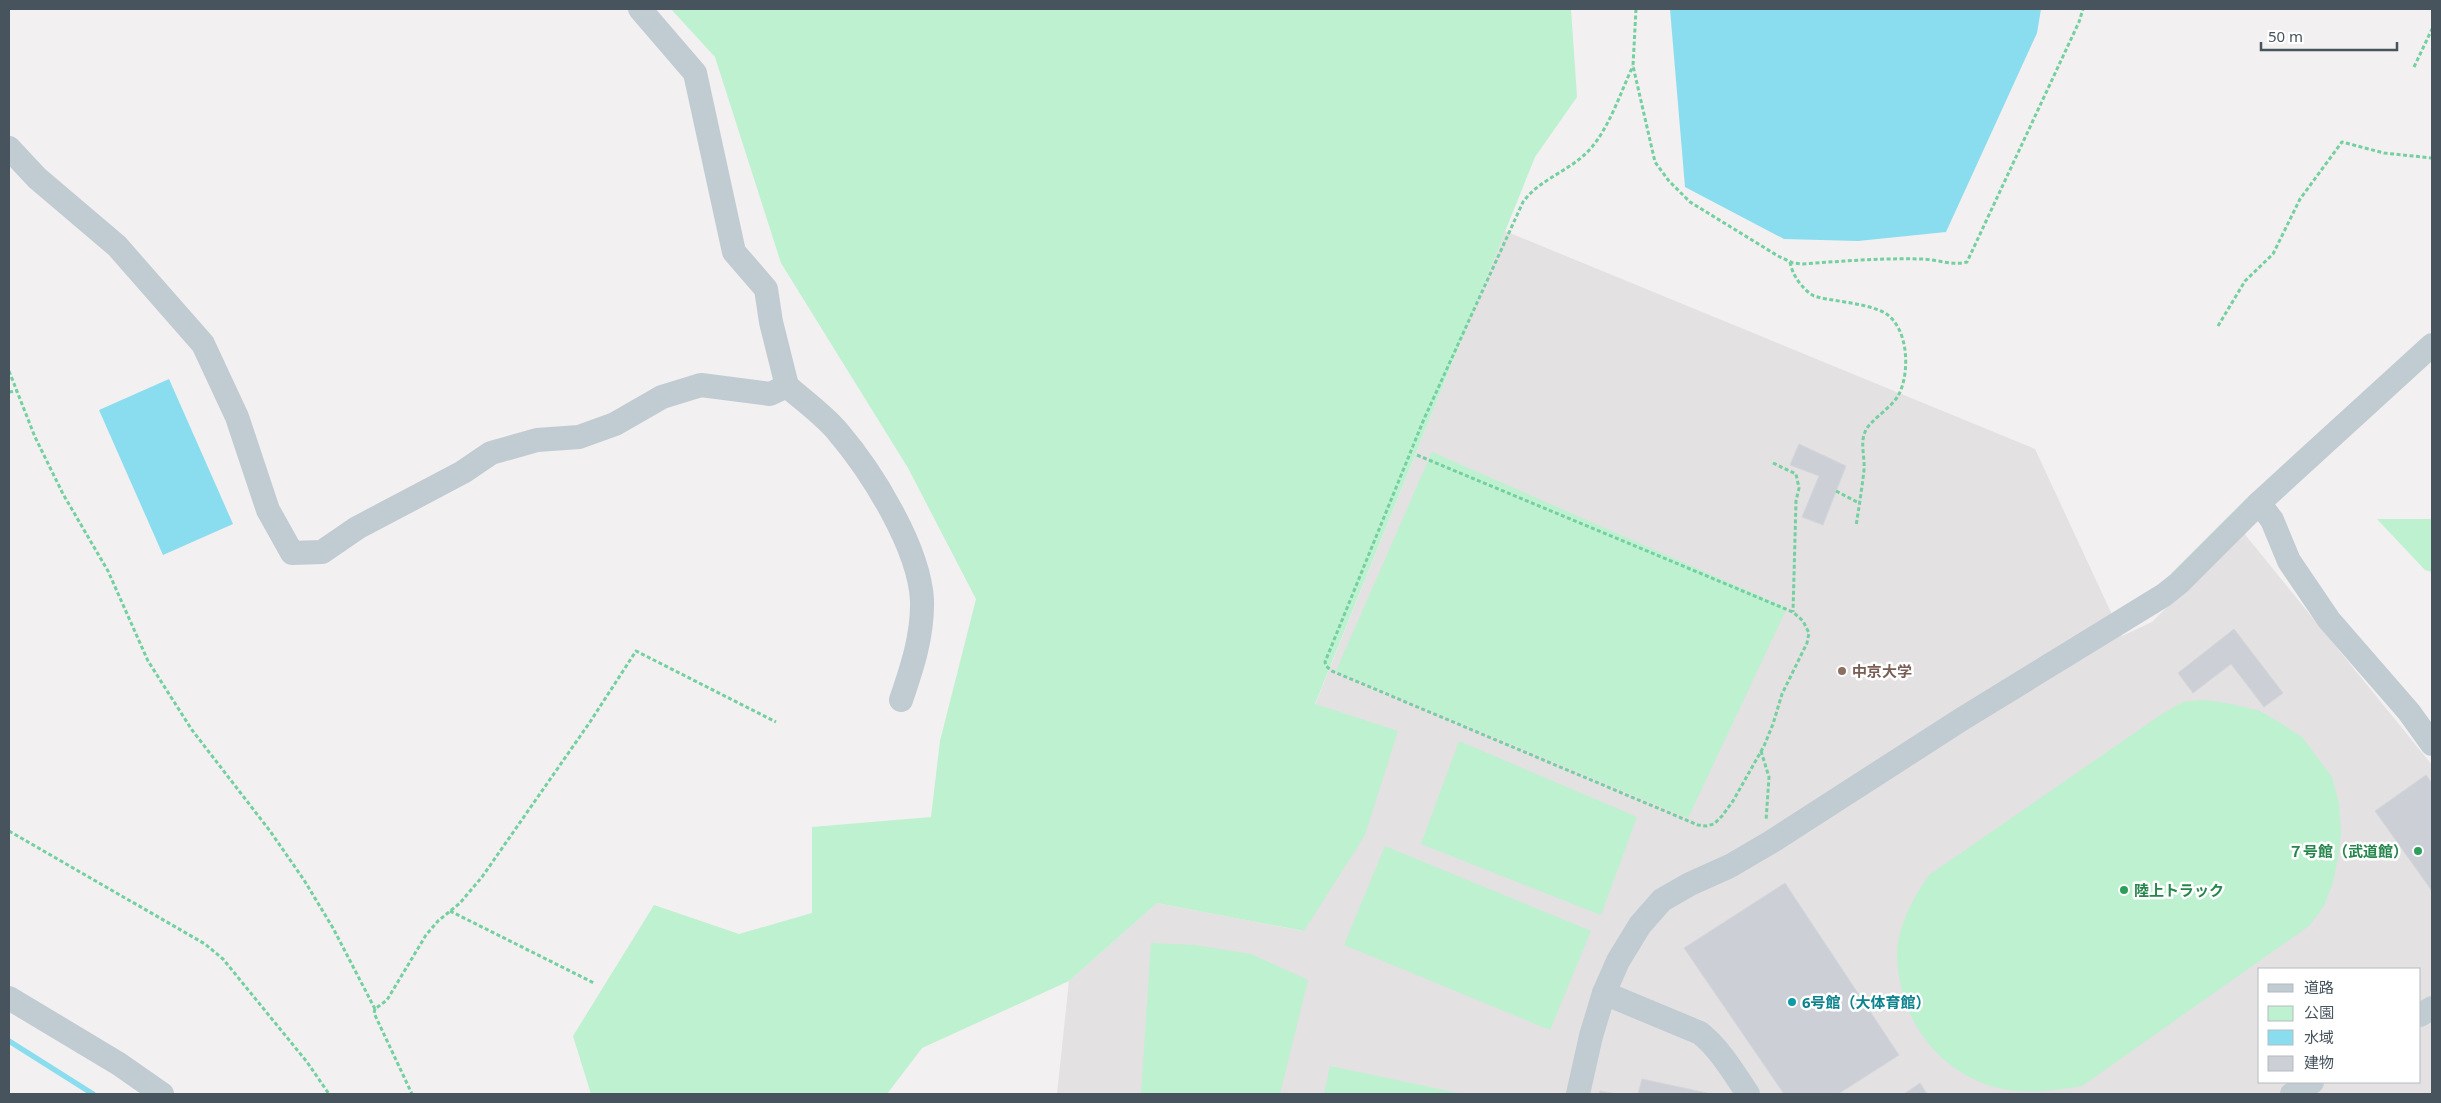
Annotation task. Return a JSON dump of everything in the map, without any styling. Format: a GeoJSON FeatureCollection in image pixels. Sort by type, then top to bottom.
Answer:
{"type":"FeatureCollection","features":[{"type":"Feature","properties":{"kind":"street"},"geometry":{"type":"LineString","coordinates":[[640,9],[695,73],[734,252],[766,289],[771,322],[787,386],[838,432],[896,519],[917,567],[922,601],[917,653],[901,700]]}},
{"type":"Feature","properties":{"kind":"street"},"geometry":{"type":"LineString","coordinates":[[9,148],[37,178],[117,246],[203,344],[237,417],[268,510],[292,553],[322,552],[357,528],[463,472],[491,453],[537,440],[580,437],[615,424],[662,397],[701,385],[770,394],[787,386]]}},
{"type":"Feature","properties":{"kind":"street"},"geometry":{"type":"LineString","coordinates":[[1578,1094],[1591,1036],[1604,993],[1618,961],[1640,925],[1662,900],[1690,884],[1730,866],[1771,842],[2007,691],[2102,632],[2149,606],[2179,583],[2259,503],[2432,345]]}},
{"type":"Feature","properties":{"kind":"street"},"geometry":{"type":"LineString","coordinates":[[2259,503],[2272,520],[2289,561],[2329,620],[2409,712],[2432,744]]}},
{"type":"Feature","properties":{"kind":"street"},"geometry":{"type":"LineString","coordinates":[[1604,993],[1700,1033],[1722,1056],[1748,1094]]}},
{"type":"Feature","properties":{"kind":"street"},"geometry":{"type":"LineString","coordinates":[[9,998],[119,1064],[162,1094]]}},
{"type":"Feature","properties":{"kind":"street"},"geometry":{"type":"LineString","coordinates":[[2421,1014],[2432,1008]]}},
{"type":"Feature","properties":{"kind":"street"},"geometry":{"type":"LineString","coordinates":[[2292,1094],[2310,1083]]}},
{"type":"Feature","properties":{"kind":"path"},"geometry":{"type":"LineString","coordinates":[[1636,9],[1634,66],[1655,162],[1668,181],[1690,202],[1790,262],[1803,264],[1872,258],[1924,259],[1961,264],[1967,262],[2076,30],[2083,9]]}},
{"type":"Feature","properties":{"kind":"path"},"geometry":{"type":"LineString","coordinates":[[2414,68],[2432,29]]}},
{"type":"Feature","properties":{"kind":"path"},"geometry":{"type":"LineString","coordinates":[[1418,455],[1793,612],[1803,621],[1809,633],[1807,643],[1782,694],[1774,724],[1733,801],[1714,824],[1706,826],[1332,671],[1326,666],[1325,662],[1424,419],[1523,202],[1531,190],[1584,155],[1600,136],[1634,66]]}},
{"type":"Feature","properties":{"kind":"path"},"geometry":{"type":"LineString","coordinates":[[2218,326],[2246,281],[2273,254],[2300,199],[2342,142],[2384,153],[2432,158]]}},
{"type":"Feature","properties":{"kind":"path"},"geometry":{"type":"LineString","coordinates":[[1790,262],[1800,283],[1807,292],[1829,300],[1882,311],[1890,317],[1903,342],[1906,356],[1906,372],[1902,388],[1895,401],[1884,414],[1870,424],[1865,432],[1863,443],[1864,468],[1856,526]]}},
{"type":"Feature","properties":{"kind":"path"},"geometry":{"type":"LineString","coordinates":[[9,371],[16,391],[63,494],[108,571],[148,661],[192,730],[270,831],[304,880],[333,928],[375,1009],[374,1013],[412,1094]]}},
{"type":"Feature","properties":{"kind":"path"},"geometry":{"type":"LineString","coordinates":[[9,392],[16,391]]}},
{"type":"Feature","properties":{"kind":"path"},"geometry":{"type":"LineString","coordinates":[[1773,463],[1796,474],[1799,488],[1796,501],[1793,612]]}},
{"type":"Feature","properties":{"kind":"path"},"geometry":{"type":"LineString","coordinates":[[1836,492],[1860,504]]}},
{"type":"Feature","properties":{"kind":"path"},"geometry":{"type":"LineString","coordinates":[[375,1009],[387,1000],[426,935],[482,877],[590,722],[636,651],[776,722]]}},
{"type":"Feature","properties":{"kind":"path"},"geometry":{"type":"LineString","coordinates":[[1761,750],[1768,777],[1766,826],[1771,842]]}},
{"type":"Feature","properties":{"kind":"path"},"geometry":{"type":"LineString","coordinates":[[9,831],[205,944],[223,959],[307,1062],[329,1094]]}},
{"type":"Feature","properties":{"kind":"path"},"geometry":{"type":"LineString","coordinates":[[450,911],[594,983]]}},
{"type":"Feature","properties":{"kind":"shaded area","name":"中京大学"},"geometry":{"type":"Polygon","coordinates":[[[1505,231],[2035,449],[2122,636],[2152,622],[2243,532],[2432,765],[2432,1094],[1057,1094],[1069,981],[1157,903],[1303,931],[1315,705],[1505,231]]]}},
{"type":"Feature","properties":{"kind":"green space"},"geometry":{"type":"Polygon","coordinates":[[[671,9],[1571,9],[1577,97],[1535,157],[1315,704],[1398,731],[1365,835],[1304,931],[1157,903],[1069,981],[922,1048],[887,1094],[591,1094],[573,1036],[654,905],[739,934],[812,913],[812,827],[931,817],[940,741],[976,599],[908,468],[781,263],[715,57],[671,9]]]}},
{"type":"Feature","properties":{"kind":"green space"},"geometry":{"type":"Polygon","coordinates":[[[1432,452],[1787,608],[1688,818],[1336,671],[1432,452]]]}},
{"type":"Feature","properties":{"kind":"green space"},"geometry":{"type":"Polygon","coordinates":[[[2377,519],[2432,519],[2432,572],[2425,570],[2377,519]]]}},
{"type":"Feature","properties":{"kind":"green space","name":"陸上トラック"},"geometry":{"type":"Polygon","coordinates":[[[2205,700],[2260,711],[2277,721],[2302,737],[2332,777],[2339,804],[2341,832],[2333,882],[2324,906],[2309,926],[2082,1086],[2037,1091],[2002,1089],[1971,1078],[1953,1067],[1923,1037],[1913,1019],[1899,978],[1897,956],[1900,934],[1907,913],[1929,875],[2162,714],[2183,702],[2205,700]]]}},
{"type":"Feature","properties":{"kind":"green space"},"geometry":{"type":"Polygon","coordinates":[[[1459,741],[1637,817],[1601,915],[1421,844],[1459,741]]]}},
{"type":"Feature","properties":{"kind":"green space"},"geometry":{"type":"Polygon","coordinates":[[[1385,846],[1591,931],[1550,1030],[1344,945],[1385,846]]]}},
{"type":"Feature","properties":{"kind":"green space"},"geometry":{"type":"Polygon","coordinates":[[[1151,943],[1194,945],[1251,954],[1308,980],[1280,1094],[1141,1094],[1151,943]]]}},
{"type":"Feature","properties":{"kind":"green space"},"geometry":{"type":"Polygon","coordinates":[[[1330,1066],[1463,1094],[1324,1094],[1330,1066]]]}},
{"type":"Feature","properties":{"kind":"water"},"geometry":{"type":"Polygon","coordinates":[[[1670,9],[2041,9],[2037,33],[1946,232],[1858,241],[1784,239],[1685,187],[1670,9]]]}},
{"type":"Feature","properties":{"kind":"water"},"geometry":{"type":"Polygon","coordinates":[[[169,379],[233,524],[163,555],[99,410],[169,379]]]}},
{"type":"Feature","properties":{"kind":"building"},"geometry":{"type":"Polygon","coordinates":[[[1799,444],[1846,466],[1823,525],[1802,517],[1819,476],[1790,465],[1799,444]]]}},
{"type":"Feature","properties":{"kind":"building"},"geometry":{"type":"Polygon","coordinates":[[[2234,629],[2283,693],[2264,707],[2231,664],[2193,693],[2178,673],[2234,629]]]}},
{"type":"Feature","properties":{"kind":"building","name":"７号館（武道館）"},"geometry":{"type":"Polygon","coordinates":[[[2426,775],[2432,783],[2432,891],[2375,811],[2426,775]]]}},
{"type":"Feature","properties":{"kind":"building","name":"6号館（大体育館）"},"geometry":{"type":"Polygon","coordinates":[[[1785,883],[1899,1055],[1838,1094],[1784,1094],[1684,948],[1785,883]]]}},
{"type":"Feature","properties":{"kind":"building"},"geometry":{"type":"Polygon","coordinates":[[[1642,1079],[1707,1093],[1707,1094],[1638,1094],[1642,1079]]]}},
{"type":"Feature","properties":{"kind":"building"},"geometry":{"type":"Polygon","coordinates":[[[1920,1083],[1927,1094],[1904,1094],[1920,1083]]]}},
{"type":"Feature","properties":{"kind":"building"},"geometry":{"type":"Polygon","coordinates":[[[1600,1091],[1616,1094],[1599,1094],[1600,1091]]]}},
{"type":"Feature","properties":{"kind":"waterway"},"geometry":{"type":"LineString","coordinates":[[9,1041],[93,1094]]}},
{"type":"Feature","properties":{"kind":"place","name":"中京大学"},"geometry":{"type":"Point","coordinates":[1842,671]}},
{"type":"Feature","properties":{"kind":"place","name":"７号館（武道館）"},"geometry":{"type":"Point","coordinates":[2418,851]}},
{"type":"Feature","properties":{"kind":"place","name":"陸上トラック"},"geometry":{"type":"Point","coordinates":[2124,890]}},
{"type":"Feature","properties":{"kind":"place","name":"6号館（大体育館）"},"geometry":{"type":"Point","coordinates":[1792,1002]}}]}
